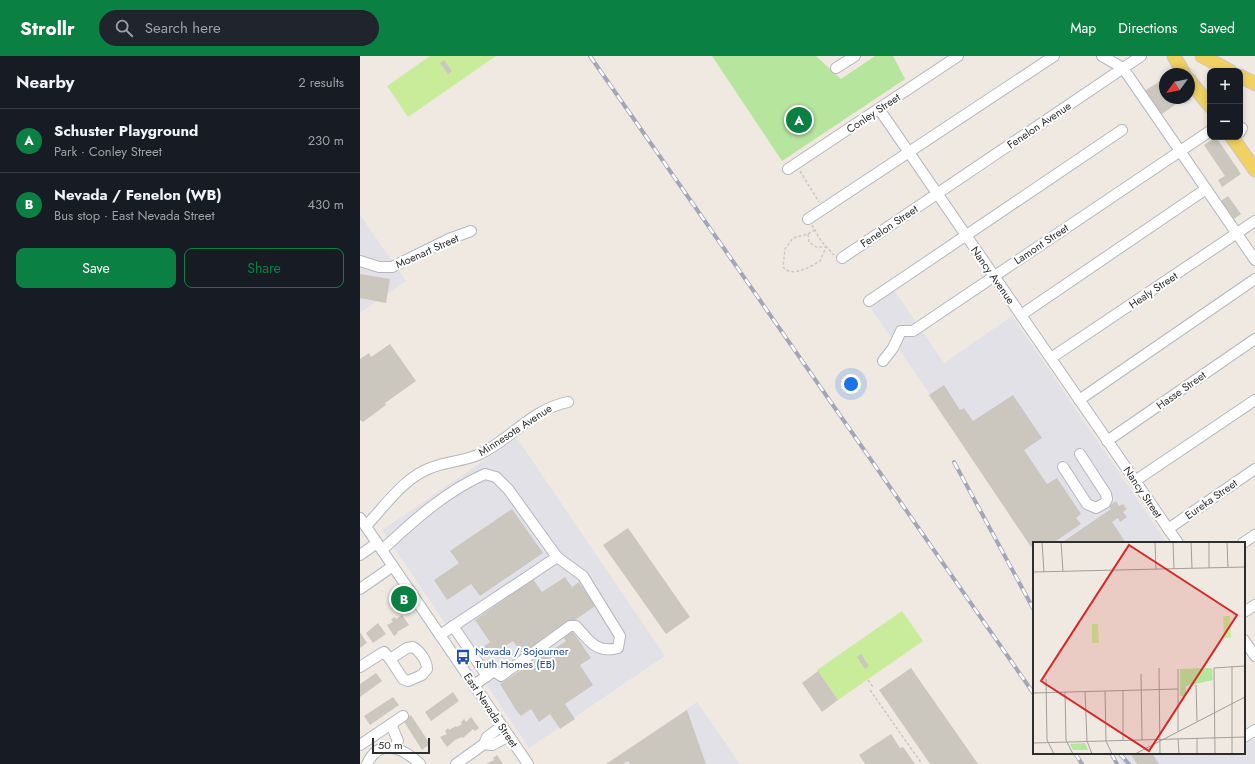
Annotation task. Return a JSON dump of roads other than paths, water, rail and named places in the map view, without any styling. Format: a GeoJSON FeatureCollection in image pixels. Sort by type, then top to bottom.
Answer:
{"type":"FeatureCollection","features":[{"type":"Feature","properties":{"kind":"main road"},"geometry":{"type":"LineString","coordinates":[[1174,56],[1181,68]]}},
{"type":"Feature","properties":{"kind":"main road"},"geometry":{"type":"LineString","coordinates":[[1202,56],[1224,68]]}},
{"type":"Feature","properties":{"kind":"main road"},"geometry":{"type":"LineString","coordinates":[[1243,78],[1255,84]]}},
{"type":"Feature","properties":{"kind":"main road"},"geometry":{"type":"LineString","coordinates":[[1195,87],[1208,104]]}},
{"type":"Feature","properties":{"kind":"main road"},"geometry":{"type":"LineString","coordinates":[[1239,140],[1255,170]]}},
{"type":"Feature","properties":{"kind":"street"},"geometry":{"type":"LineString","coordinates":[[836,68],[855,56]]}},
{"type":"Feature","properties":{"kind":"street","name":"Conley Street"},"geometry":{"type":"LineString","coordinates":[[788,169],[958,56]]}},
{"type":"Feature","properties":{"kind":"street"},"geometry":{"type":"LineString","coordinates":[[808,219],[908,151],[1054,56]]}},
{"type":"Feature","properties":{"kind":"street"},"geometry":{"type":"LineString","coordinates":[[1102,56],[1124,68],[1255,260]]}},
{"type":"Feature","properties":{"kind":"street","name":"Fenelon Avenue"},"geometry":{"type":"LineString","coordinates":[[937,194],[1141,56]]}},
{"type":"Feature","properties":{"kind":"street","name":"Nancy Avenue"},"geometry":{"type":"LineString","coordinates":[[878,109],[1108,441]]}},
{"type":"Feature","properties":{"kind":"street"},"geometry":{"type":"LineString","coordinates":[[868,301],[1122,130]]}},
{"type":"Feature","properties":{"kind":"street","name":"Lamont Street"},"geometry":{"type":"LineString","coordinates":[[883,361],[894,348],[900,333],[904,330],[912,331],[1207,133]]}},
{"type":"Feature","properties":{"kind":"street"},"geometry":{"type":"LineString","coordinates":[[1021,315],[1206,189]]}},
{"type":"Feature","properties":{"kind":"street","name":"Fenelon Street"},"geometry":{"type":"LineString","coordinates":[[842,258],[937,194]]}},
{"type":"Feature","properties":{"kind":"street","name":"Healy Street"},"geometry":{"type":"LineString","coordinates":[[1051,358],[1255,222]]}},
{"type":"Feature","properties":{"kind":"street","name":"Moenart Street"},"geometry":{"type":"LineString","coordinates":[[360,261],[379,267],[392,267],[471,230]]}},
{"type":"Feature","properties":{"kind":"street"},"geometry":{"type":"LineString","coordinates":[[1079,400],[1255,279]]}},
{"type":"Feature","properties":{"kind":"street","name":"Hasse Street"},"geometry":{"type":"LineString","coordinates":[[1108,441],[1255,339]]}},
{"type":"Feature","properties":{"kind":"street"},"geometry":{"type":"LineString","coordinates":[[1135,481],[1255,400]]}},
{"type":"Feature","properties":{"kind":"street","name":"Minnesota Avenue"},"geometry":{"type":"LineString","coordinates":[[363,522],[415,476],[432,467],[481,454],[546,408],[568,402]]}},
{"type":"Feature","properties":{"kind":"street","name":"Nancy Street"},"geometry":{"type":"LineString","coordinates":[[1108,441],[1177,542]]}},
{"type":"Feature","properties":{"kind":"street"},"geometry":{"type":"LineString","coordinates":[[1063,467],[1087,504],[1096,508],[1105,503],[1107,499],[1106,494],[1080,454]]}},
{"type":"Feature","properties":{"kind":"street","name":"Eureka Street"},"geometry":{"type":"LineString","coordinates":[[1168,529],[1255,469]]}},
{"type":"Feature","properties":{"kind":"street"},"geometry":{"type":"LineString","coordinates":[[360,555],[380,547],[420,515],[470,480],[486,474],[496,477],[508,489],[557,557],[583,576],[620,636],[618,648],[608,651],[594,646],[576,626],[570,626],[501,676],[494,671],[474,685]]}},
{"type":"Feature","properties":{"kind":"street","name":"East Nevada Street"},"geometry":{"type":"LineString","coordinates":[[363,522],[528,764]]}},
{"type":"Feature","properties":{"kind":"street"},"geometry":{"type":"LineString","coordinates":[[1244,542],[1255,535]]}},
{"type":"Feature","properties":{"kind":"street"},"geometry":{"type":"LineString","coordinates":[[440,635],[557,557]]}},
{"type":"Feature","properties":{"kind":"street"},"geometry":{"type":"LineString","coordinates":[[360,589],[393,566]]}},
{"type":"Feature","properties":{"kind":"street"},"geometry":{"type":"LineString","coordinates":[[1245,611],[1255,605]]}},
{"type":"Feature","properties":{"kind":"street"},"geometry":{"type":"LineString","coordinates":[[453,626],[487,676]]}},
{"type":"Feature","properties":{"kind":"street"},"geometry":{"type":"LineString","coordinates":[[1245,642],[1250,655]]}},
{"type":"Feature","properties":{"kind":"street"},"geometry":{"type":"LineString","coordinates":[[360,667],[384,652],[390,659]]}},
{"type":"Feature","properties":{"kind":"street"},"geometry":{"type":"LineString","coordinates":[[360,745],[404,716]]}},
{"type":"Feature","properties":{"kind":"street"},"geometry":{"type":"LineString","coordinates":[[391,724],[398,741],[394,748]]}},
{"type":"Feature","properties":{"kind":"street"},"geometry":{"type":"LineString","coordinates":[[456,764],[484,744],[487,737],[502,726]]}},
{"type":"Feature","properties":{"kind":"street"},"geometry":{"type":"LineString","coordinates":[[1245,736],[1255,730]]}},
{"type":"Feature","properties":{"kind":"street"},"geometry":{"type":"LineString","coordinates":[[484,744],[492,745],[509,736]]}},
{"type":"Feature","properties":{"kind":"street"},"geometry":{"type":"LineString","coordinates":[[367,764],[379,750],[394,748],[408,753],[420,764]]}},
{"type":"Feature","properties":{"kind":"street"},"geometry":{"type":"LineString","coordinates":[[406,764],[408,753]]}},
{"type":"Feature","properties":{"kind":"railway"},"geometry":{"type":"LineString","coordinates":[[590,56],[1033,693]]}},
{"type":"Feature","properties":{"kind":"railway"},"geometry":{"type":"LineString","coordinates":[[954,462],[1033,608]]}},
{"type":"Feature","properties":{"kind":"railway"},"geometry":{"type":"LineString","coordinates":[[1076,754],[1082,764]]}},
{"type":"Feature","properties":{"kind":"railway"},"geometry":{"type":"LineString","coordinates":[[1112,754],[1117,764]]}},
{"type":"Feature","properties":{"kind":"railway"},"geometry":{"type":"LineString","coordinates":[[1120,754],[1129,764]]}},
{"type":"Feature","properties":{"kind":"place","name":"Schuster Playground"},"geometry":{"type":"Point","coordinates":[799,120]}},
{"type":"Feature","properties":{"kind":"place","name":"Nevada / Fenelon (WB)"},"geometry":{"type":"Point","coordinates":[404,599]}},
{"type":"Feature","properties":{"kind":"place","name":"Nevada / Sojourner Truth Homes (EB)"},"geometry":{"type":"Point","coordinates":[463,657]}}]}
